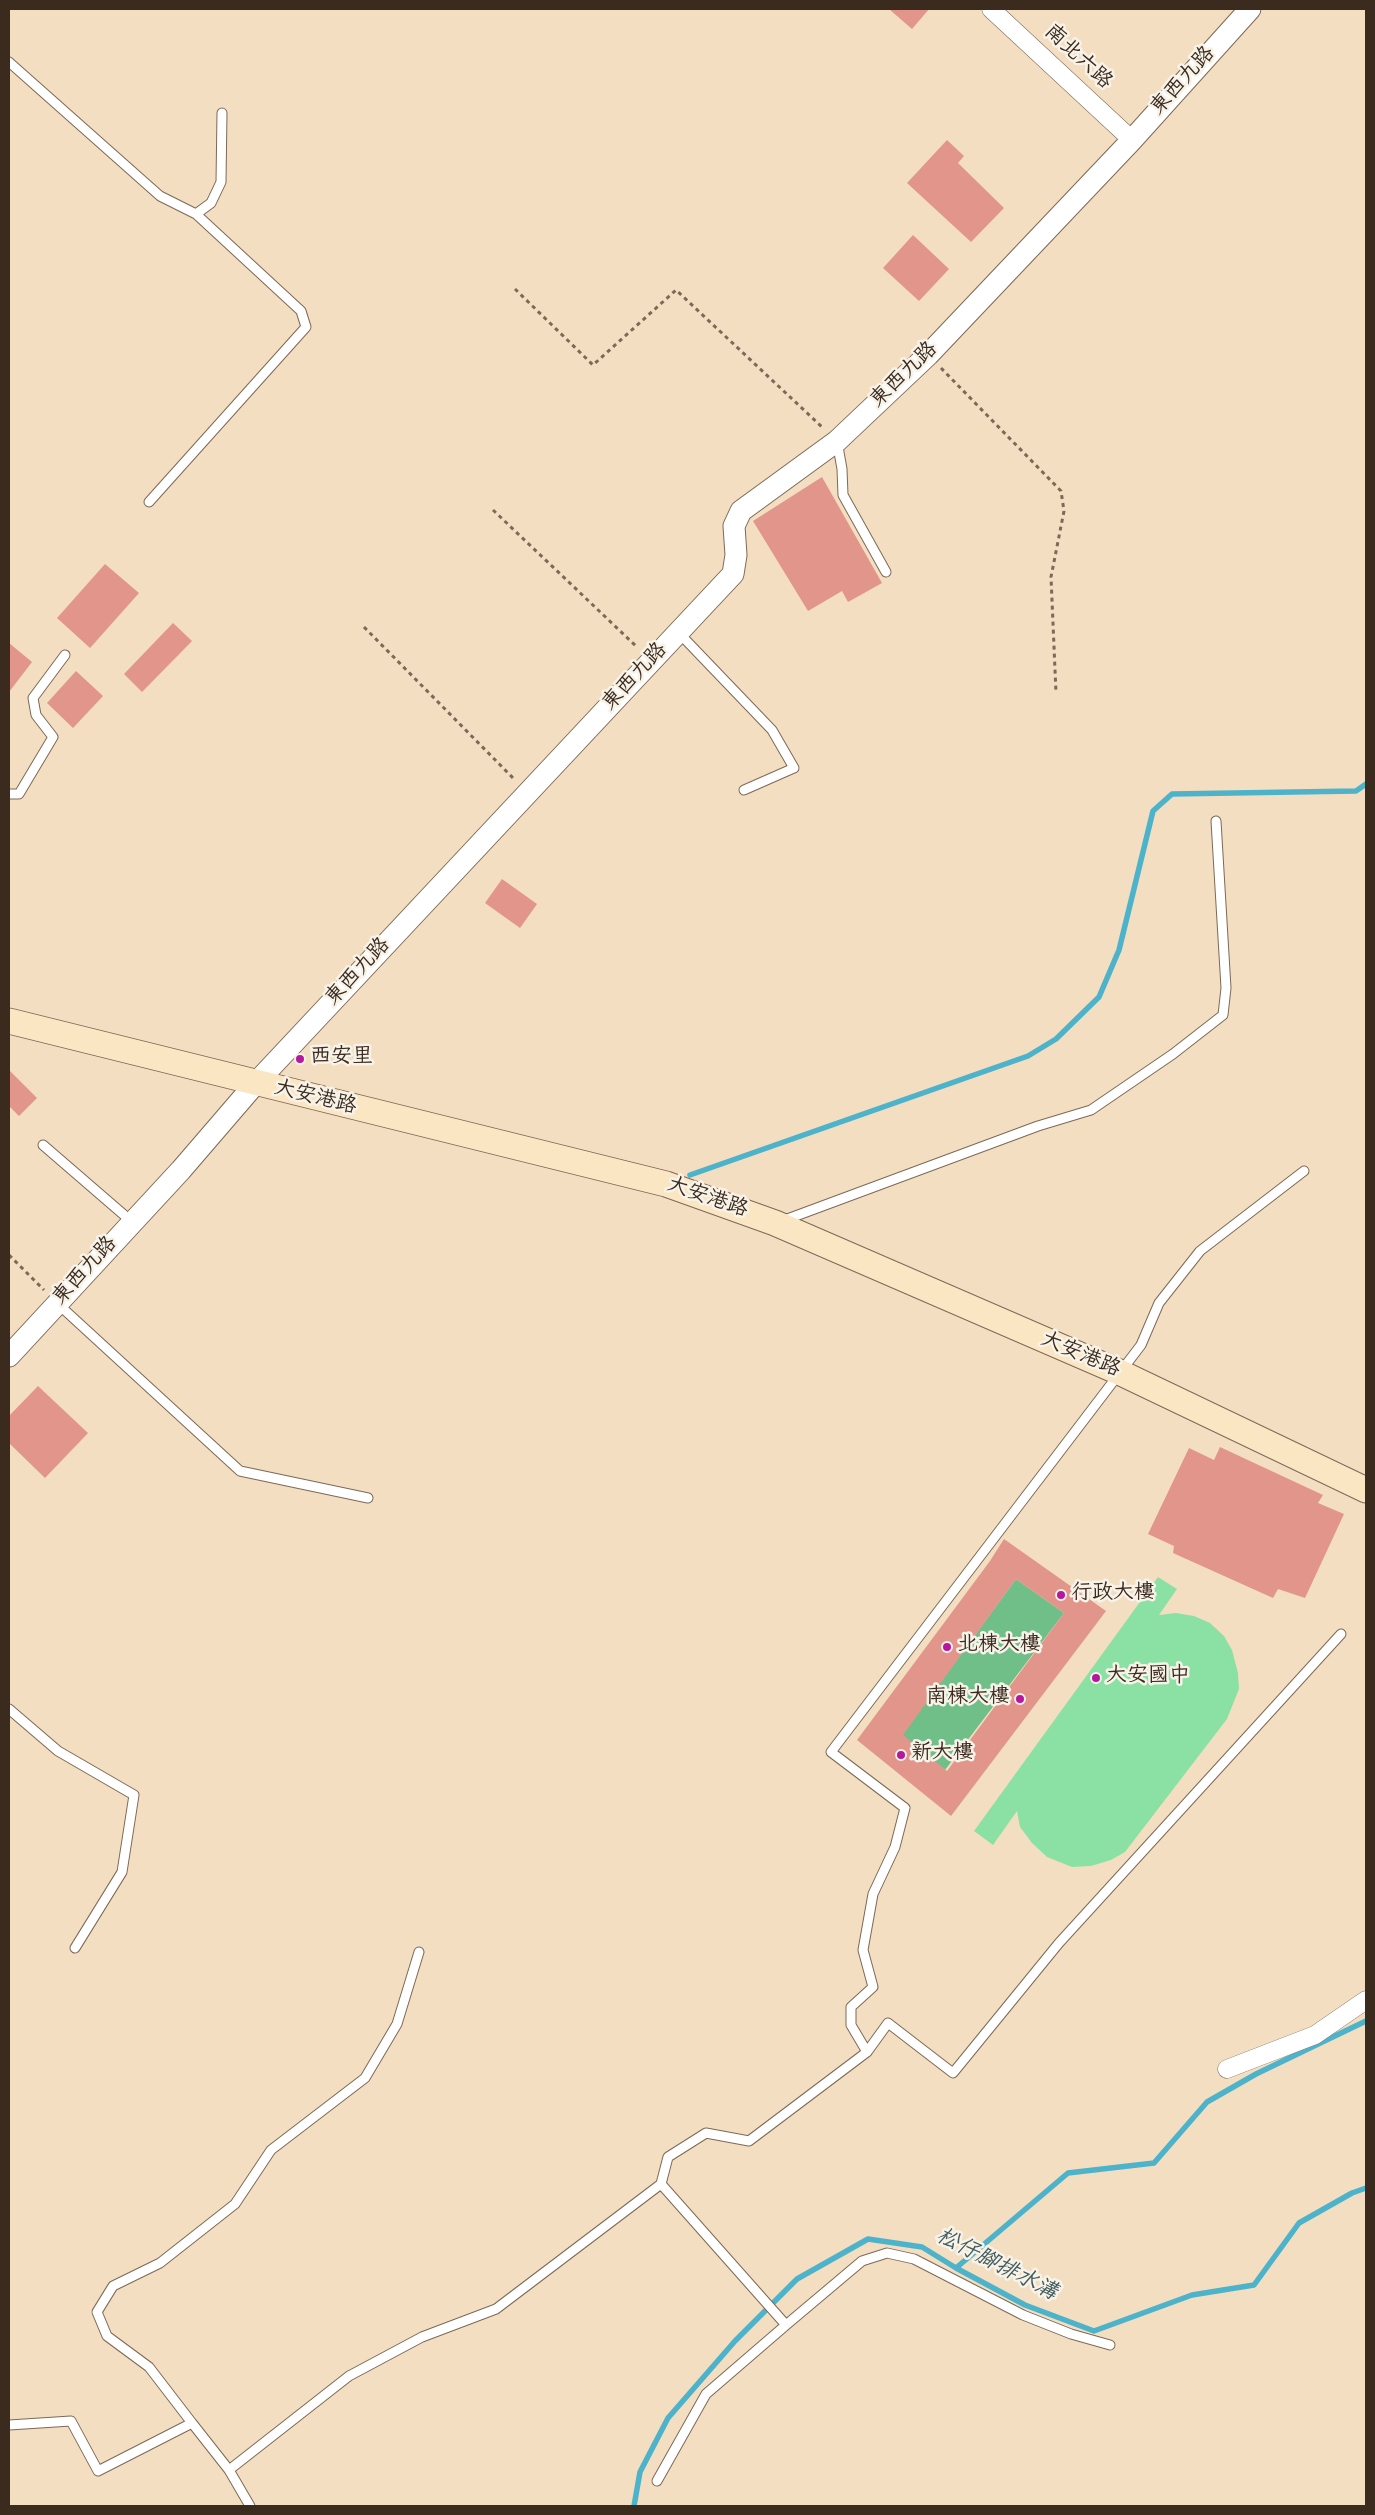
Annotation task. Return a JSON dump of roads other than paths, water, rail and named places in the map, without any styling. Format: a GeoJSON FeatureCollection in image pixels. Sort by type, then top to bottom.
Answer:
{"type":"FeatureCollection","features":[{"type":"Feature","properties":{"kind":"main road","name":"大安港路"},"geometry":{"type":"LineString","coordinates":[[9,1022],[666,1184],[775,1223],[1119,1372],[1366,1490]]}},
{"type":"Feature","properties":{"kind":"street","name":"南北六路"},"geometry":{"type":"LineString","coordinates":[[991,9],[1132,140]]}},
{"type":"Feature","properties":{"kind":"street","name":"東西九路"},"geometry":{"type":"LineString","coordinates":[[9,1356],[131,1221],[181,1170],[255,1084],[733,574],[736,555],[734,526],[741,511],[837,441],[928,355],[1132,140],[1250,9]]}},
{"type":"Feature","properties":{"kind":"street"},"geometry":{"type":"LineString","coordinates":[[1227,2070],[1315,2035],[1366,2000]]}},
{"type":"Feature","properties":{"kind":"lane"},"geometry":{"type":"LineString","coordinates":[[9,62],[160,196],[196,214],[301,311],[306,327],[149,502]]}},
{"type":"Feature","properties":{"kind":"lane"},"geometry":{"type":"LineString","coordinates":[[196,214],[211,203],[221,182],[222,113]]}},
{"type":"Feature","properties":{"kind":"lane"},"geometry":{"type":"LineString","coordinates":[[837,441],[842,469],[843,495],[886,572]]}},
{"type":"Feature","properties":{"kind":"lane"},"geometry":{"type":"LineString","coordinates":[[679,632],[772,730],[794,768],[744,790]]}},
{"type":"Feature","properties":{"kind":"lane"},"geometry":{"type":"LineString","coordinates":[[9,794],[18,794],[53,737],[36,715],[33,698],[65,655]]}},
{"type":"Feature","properties":{"kind":"lane"},"geometry":{"type":"LineString","coordinates":[[775,1223],[1029,1130],[1091,1110],[1173,1054],[1222,1015],[1226,988],[1216,821]]}},
{"type":"Feature","properties":{"kind":"lane"},"geometry":{"type":"LineString","coordinates":[[42,1145],[131,1221]]}},
{"type":"Feature","properties":{"kind":"lane"},"geometry":{"type":"LineString","coordinates":[[867,2052],[851,2025],[852,2007],[873,1987],[863,1950],[873,1894],[894,1847],[906,1808],[831,1752],[1141,1345],[1159,1303],[1200,1251],[1304,1171]]}},
{"type":"Feature","properties":{"kind":"lane"},"geometry":{"type":"LineString","coordinates":[[58,1304],[240,1471],[368,1498]]}},
{"type":"Feature","properties":{"kind":"lane"},"geometry":{"type":"LineString","coordinates":[[228,2470],[349,2376],[422,2337],[496,2309],[661,2184],[668,2157],[706,2133],[749,2140],[867,2052],[888,2023],[953,2073],[1059,1943],[1341,1634]]}},
{"type":"Feature","properties":{"kind":"lane"},"geometry":{"type":"LineString","coordinates":[[9,1709],[58,1751],[134,1795],[122,1872],[75,1948]]}},
{"type":"Feature","properties":{"kind":"lane"},"geometry":{"type":"LineString","coordinates":[[250,2506],[228,2470],[149,2367],[107,2336],[98,2312],[113,2286],[160,2263],[236,2204],[271,2150],[365,2078],[397,2024],[419,1952]]}},
{"type":"Feature","properties":{"kind":"lane"},"geometry":{"type":"LineString","coordinates":[[661,2184],[768,2302],[784,2323]]}},
{"type":"Feature","properties":{"kind":"lane"},"geometry":{"type":"LineString","coordinates":[[657,2481],[706,2394],[784,2323],[862,2261],[887,2253],[914,2259],[1023,2315],[1071,2334],[1110,2345]]}},
{"type":"Feature","properties":{"kind":"lane"},"geometry":{"type":"LineString","coordinates":[[9,2425],[71,2421],[98,2472],[192,2423]]}},
{"type":"Feature","properties":{"kind":"waterway"},"geometry":{"type":"LineString","coordinates":[[690,1175],[1028,1056],[1056,1039],[1099,997],[1119,950],[1153,811],[1172,794],[1356,791],[1366,784]]}},
{"type":"Feature","properties":{"kind":"waterway"},"geometry":{"type":"LineString","coordinates":[[956,2268],[1068,2173],[1154,2163],[1207,2102],[1256,2074],[1366,2021]]}},
{"type":"Feature","properties":{"kind":"waterway","name":"松仔腳排水溝"},"geometry":{"type":"LineString","coordinates":[[634,2506],[640,2472],[668,2418],[735,2341],[797,2279],[868,2239],[922,2247],[956,2268],[1025,2305],[1094,2331],[1192,2295],[1254,2285],[1299,2223],[1352,2193],[1366,2188]]}},
{"type":"Feature","properties":{"kind":"place","name":"西安里"},"geometry":{"type":"Point","coordinates":[300,1059]}},
{"type":"Feature","properties":{"kind":"place","name":"行政大樓"},"geometry":{"type":"Point","coordinates":[1061,1595]}},
{"type":"Feature","properties":{"kind":"place","name":"北棟大樓"},"geometry":{"type":"Point","coordinates":[947,1647]}},
{"type":"Feature","properties":{"kind":"place","name":"大安國中"},"geometry":{"type":"Point","coordinates":[1096,1678]}},
{"type":"Feature","properties":{"kind":"place","name":"南棟大樓"},"geometry":{"type":"Point","coordinates":[1020,1699]}},
{"type":"Feature","properties":{"kind":"place","name":"新大樓"},"geometry":{"type":"Point","coordinates":[901,1755]}}]}
